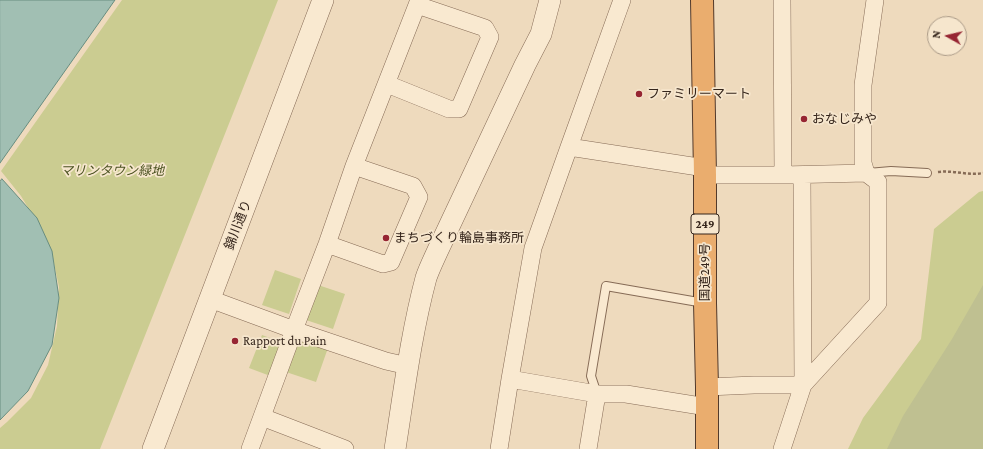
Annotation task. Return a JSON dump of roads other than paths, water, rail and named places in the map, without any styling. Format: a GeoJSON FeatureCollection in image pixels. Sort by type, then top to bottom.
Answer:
{"type":"FeatureCollection","features":[{"type":"Feature","properties":{"kind":"highway","name":"国道249号"},"geometry":{"type":"LineString","coordinates":[[702,0],[705,171],[706,449]]}},
{"type":"Feature","properties":{"kind":"street","name":"錦川通り"},"geometry":{"type":"LineString","coordinates":[[153,449],[323,0]]}},
{"type":"Feature","properties":{"kind":"street"},"geometry":{"type":"LineString","coordinates":[[395,449],[417,317],[427,277],[438,250],[525,64],[541,34],[550,0]]}},
{"type":"Feature","properties":{"kind":"street"},"geometry":{"type":"LineString","coordinates":[[499,449],[533,248],[622,0]]}},
{"type":"Feature","properties":{"kind":"street"},"geometry":{"type":"LineString","coordinates":[[782,0],[783,175]]}},
{"type":"Feature","properties":{"kind":"street"},"geometry":{"type":"LineString","coordinates":[[510,379],[597,394],[707,397],[803,385],[878,303],[878,182],[866,173],[863,163],[863,85],[875,0]]}},
{"type":"Feature","properties":{"kind":"street"},"geometry":{"type":"LineString","coordinates":[[250,449],[327,244],[354,166],[418,3],[485,28],[490,37],[459,109],[449,109],[387,84]]}},
{"type":"Feature","properties":{"kind":"street"},"geometry":{"type":"LineString","coordinates":[[568,147],[705,171],[783,175],[866,173]]}},
{"type":"Feature","properties":{"kind":"street"},"geometry":{"type":"LineString","coordinates":[[327,244],[383,264],[390,262],[419,197],[414,186],[354,166]]}},
{"type":"Feature","properties":{"kind":"street"},"geometry":{"type":"LineString","coordinates":[[782,449],[803,385],[802,175]]}},
{"type":"Feature","properties":{"kind":"street"},"geometry":{"type":"LineString","coordinates":[[210,299],[294,330],[386,361],[408,366]]}},
{"type":"Feature","properties":{"kind":"street"},"geometry":{"type":"LineString","coordinates":[[588,449],[597,394]]}},
{"type":"Feature","properties":{"kind":"street"},"geometry":{"type":"LineString","coordinates":[[262,418],[345,449]]}},
{"type":"Feature","properties":{"kind":"lane"},"geometry":{"type":"LineString","coordinates":[[866,173],[891,171],[927,173]]}},
{"type":"Feature","properties":{"kind":"lane"},"geometry":{"type":"LineString","coordinates":[[597,394],[591,376],[606,286],[705,303]]}},
{"type":"Feature","properties":{"kind":"place","name":"ファミリーマート"},"geometry":{"type":"Point","coordinates":[639,94]}},
{"type":"Feature","properties":{"kind":"place","name":"おなじみや"},"geometry":{"type":"Point","coordinates":[804,119]}},
{"type":"Feature","properties":{"kind":"place","name":"まちづくり輪島事務所"},"geometry":{"type":"Point","coordinates":[386,238]}},
{"type":"Feature","properties":{"kind":"place","name":"Rapport du Pain"},"geometry":{"type":"Point","coordinates":[235,341]}},
{"type":"Feature","properties":{"kind":"park label","name":"マリンタウン緑地"},"geometry":{"type":"Point","coordinates":[112,171]}}]}
